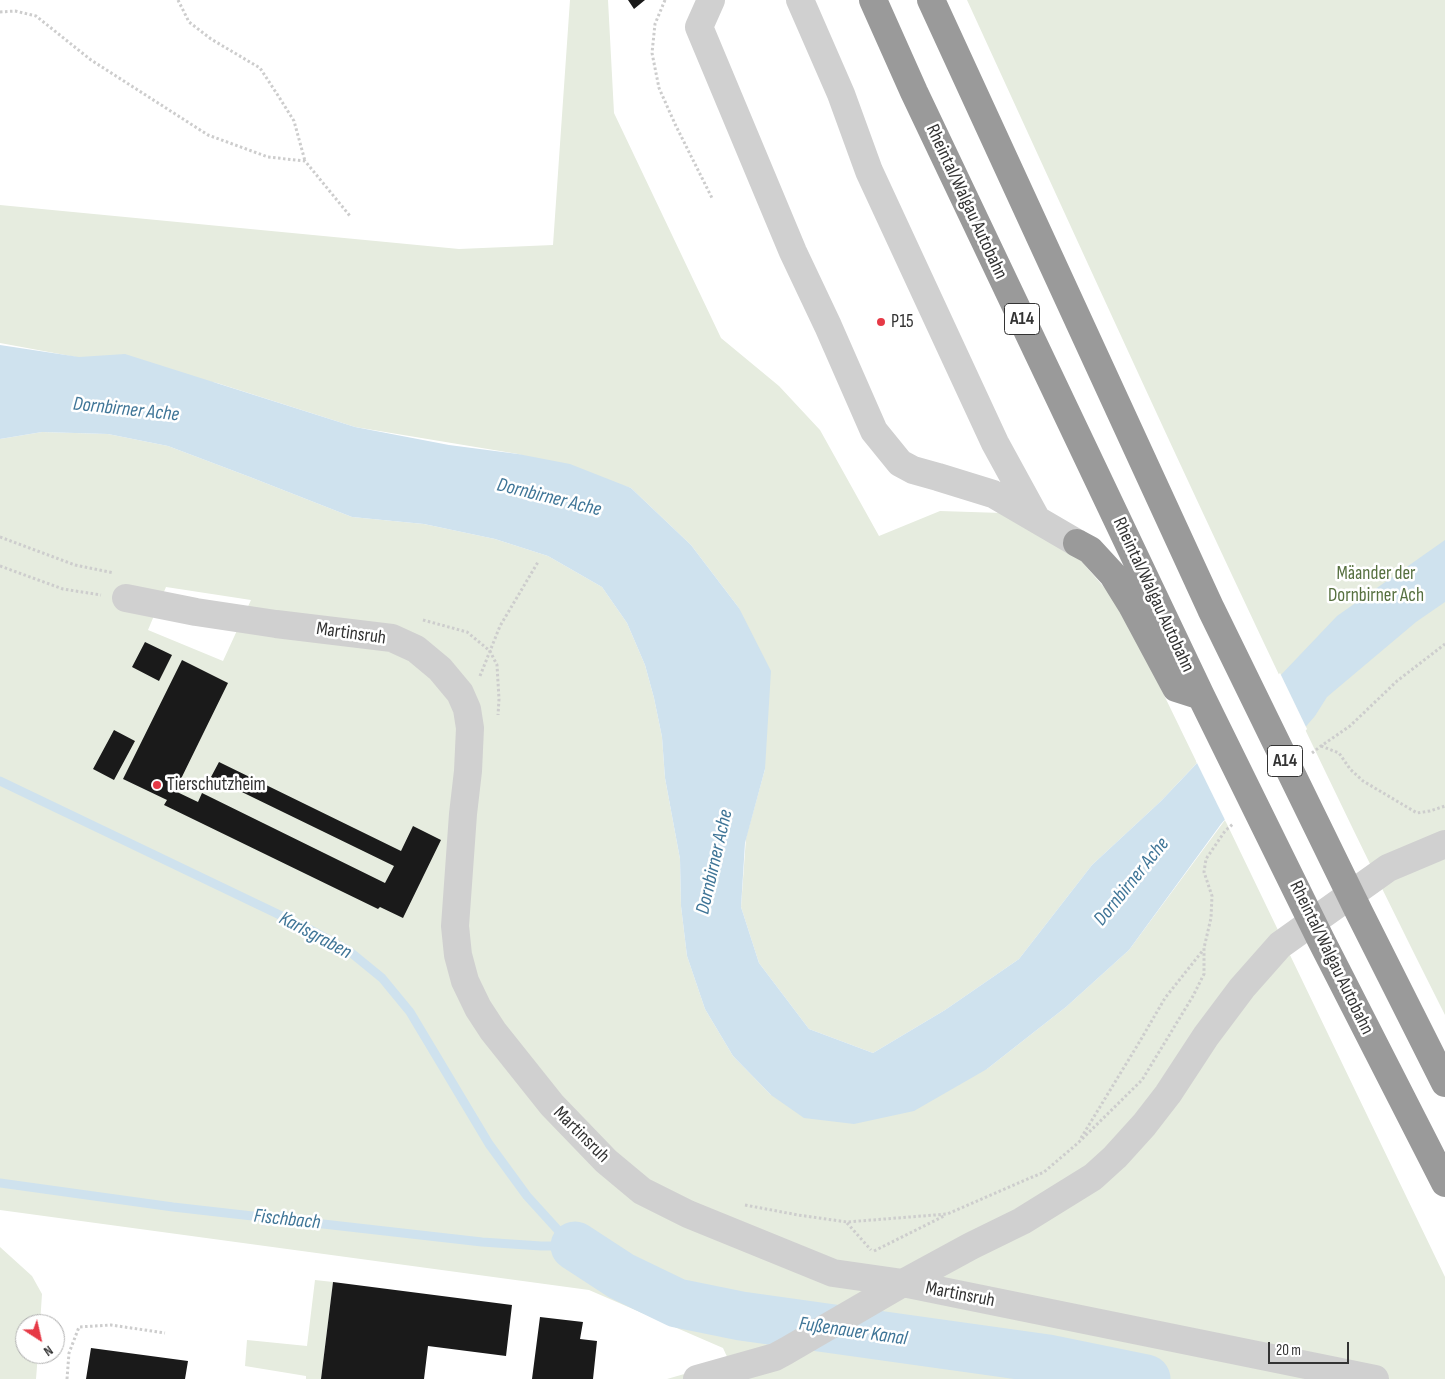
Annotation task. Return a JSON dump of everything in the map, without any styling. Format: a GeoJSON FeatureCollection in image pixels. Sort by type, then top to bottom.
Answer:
{"type":"FeatureCollection","features":[{"type":"Feature","properties":{"kind":"highway","name":"Rheintal/Walgau Autobahn"},"geometry":{"type":"LineString","coordinates":[[873,0],[1164,644],[1176,688],[1201,696],[1321,940],[1445,1183]]}},
{"type":"Feature","properties":{"kind":"highway","name":"A14"},"geometry":{"type":"LineString","coordinates":[[931,0],[1210,609],[1445,1083]]}},
{"type":"Feature","properties":{"kind":"highway"},"geometry":{"type":"LineString","coordinates":[[946,0],[963,69]]}},
{"type":"Feature","properties":{"kind":"highway"},"geometry":{"type":"LineString","coordinates":[[1077,543],[1090,550],[1113,575],[1131,604],[1164,644]]}},
{"type":"Feature","properties":{"kind":"street"},"geometry":{"type":"LineString","coordinates":[[711,0],[699,27],[793,252],[874,431],[900,463],[913,470],[993,494],[1077,543]]}},
{"type":"Feature","properties":{"kind":"street"},"geometry":{"type":"LineString","coordinates":[[800,0],[841,94],[869,171],[995,442],[1036,518]]}},
{"type":"Feature","properties":{"kind":"street","name":"Martinsruh"},"geometry":{"type":"LineString","coordinates":[[126,598],[196,612],[392,638],[416,649],[440,669],[460,692],[467,709],[470,728],[455,926],[458,955],[465,981],[478,1008],[493,1031],[552,1105],[606,1161],[642,1191],[688,1214],[834,1273],[903,1283],[1375,1379]]}},
{"type":"Feature","properties":{"kind":"street"},"geometry":{"type":"LineString","coordinates":[[697,1379],[786,1351],[903,1283],[1022,1221],[1093,1177],[1115,1157],[1144,1125],[1168,1094],[1206,1036],[1237,994],[1280,945],[1388,868],[1445,844]]}},
{"type":"Feature","properties":{"kind":"path"},"geometry":{"type":"LineString","coordinates":[[178,0],[189,22],[260,68],[294,121],[305,161],[350,216]]}},
{"type":"Feature","properties":{"kind":"path"},"geometry":{"type":"LineString","coordinates":[[664,0],[654,24],[652,53],[659,88],[712,198]]}},
{"type":"Feature","properties":{"kind":"path"},"geometry":{"type":"LineString","coordinates":[[0,12],[15,11],[36,16],[91,60],[208,135],[268,156],[305,161]]}},
{"type":"Feature","properties":{"kind":"path"},"geometry":{"type":"LineString","coordinates":[[467,709],[500,626],[538,562]]}},
{"type":"Feature","properties":{"kind":"path"},"geometry":{"type":"LineString","coordinates":[[0,566],[62,589],[126,598]]}},
{"type":"Feature","properties":{"kind":"path"},"geometry":{"type":"LineString","coordinates":[[1306,759],[1350,726],[1397,681],[1445,644]]}},
{"type":"Feature","properties":{"kind":"path"},"geometry":{"type":"LineString","coordinates":[[1321,746],[1339,752],[1350,769],[1363,781],[1417,813],[1445,806]]}},
{"type":"Feature","properties":{"kind":"path"},"geometry":{"type":"LineString","coordinates":[[834,1273],[947,1214],[1044,1172],[1078,1143],[1142,1080],[1193,996],[1204,974],[1204,948],[1211,918],[1212,896],[1204,872],[1206,859],[1225,831],[1240,818]]}},
{"type":"Feature","properties":{"kind":"path"},"geometry":{"type":"LineString","coordinates":[[1078,1143],[1165,998],[1204,948]]}},
{"type":"Feature","properties":{"kind":"path"},"geometry":{"type":"LineString","coordinates":[[744,1205],[798,1216],[847,1222],[947,1214]]}},
{"type":"Feature","properties":{"kind":"path"},"geometry":{"type":"LineString","coordinates":[[847,1222],[872,1252]]}},
{"type":"Feature","properties":{"kind":"path"},"geometry":{"type":"LineString","coordinates":[[67,1379],[69,1353],[79,1327],[111,1325],[165,1333]]}},
{"type":"Feature","properties":{"kind":"green space"},"geometry":{"type":"Polygon","coordinates":[[[570,0],[608,0],[614,113],[721,338],[779,386],[820,430],[879,536],[940,511],[1002,513],[1076,555],[1116,601],[1197,763],[1161,801],[1092,865],[1019,959],[945,1010],[873,1053],[809,1029],[759,963],[741,907],[746,838],[765,769],[739,608],[691,545],[631,488],[518,454],[355,427],[217,383],[0,343],[0,205],[459,249],[553,245],[570,0]]]}},
{"type":"Feature","properties":{"kind":"green space","name":"Mäander der Dornbirner Ach"},"geometry":{"type":"Polygon","coordinates":[[[967,0],[1445,0],[1445,1015],[1261,637],[967,0]]]}},
{"type":"Feature","properties":{"kind":"green space"},"geometry":{"type":"Polygon","coordinates":[[[42,432],[108,434],[168,446],[352,517],[424,524],[495,539],[548,556],[602,587],[627,623],[645,665],[654,698],[662,737],[665,778],[680,859],[681,906],[687,956],[705,1009],[733,1056],[771,1095],[987,1069],[1066,1007],[1129,950],[1225,820],[1445,1277],[1445,1379],[667,1379],[729,1361],[723,1348],[589,1290],[0,1210],[0,439],[42,432]],[[166,587],[148,630],[223,661],[251,600],[166,587]]]}},
{"type":"Feature","properties":{"kind":"green space"},"geometry":{"type":"Polygon","coordinates":[[[0,1247],[32,1276],[42,1294],[41,1314],[15,1314],[15,1364],[37,1364],[36,1379],[0,1379],[0,1247]]]}},
{"type":"Feature","properties":{"kind":"green space"},"geometry":{"type":"Polygon","coordinates":[[[315,1280],[333,1282],[321,1379],[306,1379],[306,1376],[245,1366],[247,1340],[307,1346],[315,1280]]]}},
{"type":"Feature","properties":{"kind":"water","name":"Dornbirner Ache"},"geometry":{"type":"Polygon","coordinates":[[[0,345],[79,357],[125,354],[355,427],[449,445],[518,454],[570,464],[631,488],[691,545],[739,608],[771,671],[765,769],[745,843],[741,907],[759,963],[809,1029],[873,1053],[945,1010],[1019,959],[1092,865],[1161,801],[1337,616],[1445,540],[1445,602],[1416,622],[1327,697],[1315,716],[1221,824],[1129,950],[1066,1007],[987,1069],[914,1111],[854,1124],[804,1118],[771,1095],[733,1056],[705,1009],[687,956],[681,906],[680,859],[665,778],[662,737],[654,698],[645,665],[627,623],[602,587],[548,556],[495,539],[424,524],[352,517],[168,446],[108,434],[42,432],[0,439],[0,345]]]}},
{"type":"Feature","properties":{"kind":"pier"},"geometry":{"type":"Polygon","coordinates":[[[1280,673],[1307,729],[1226,822],[1196,761],[1280,673]]]}},
{"type":"Feature","properties":{"kind":"building"},"geometry":{"type":"Polygon","coordinates":[[[628,0],[645,0],[634,9],[628,0]]]}},
{"type":"Feature","properties":{"kind":"building"},"geometry":{"type":"Polygon","coordinates":[[[145,642],[172,655],[159,681],[132,667],[145,642]]]}},
{"type":"Feature","properties":{"kind":"building","name":"Tierschutzheim"},"geometry":{"type":"Polygon","coordinates":[[[182,660],[228,683],[175,791],[198,802],[202,793],[385,883],[394,866],[211,777],[219,762],[401,851],[413,826],[441,840],[403,918],[380,907],[378,909],[164,805],[167,800],[123,779],[182,660]]]}},
{"type":"Feature","properties":{"kind":"building"},"geometry":{"type":"Polygon","coordinates":[[[114,730],[135,741],[114,780],[93,769],[114,730]]]}},
{"type":"Feature","properties":{"kind":"building"},"geometry":{"type":"Polygon","coordinates":[[[333,1282],[512,1305],[506,1356],[428,1346],[424,1379],[321,1379],[333,1282]]]}},
{"type":"Feature","properties":{"kind":"building"},"geometry":{"type":"Polygon","coordinates":[[[540,1317],[583,1322],[580,1339],[597,1341],[593,1379],[532,1379],[540,1317]]]}},
{"type":"Feature","properties":{"kind":"building"},"geometry":{"type":"Polygon","coordinates":[[[91,1348],[188,1361],[185,1379],[86,1379],[91,1348]]]}},
{"type":"Feature","properties":{"kind":"waterway","name":"Karlsgraben"},"geometry":{"type":"LineString","coordinates":[[0,781],[309,929],[349,951],[382,978],[410,1012],[489,1144],[527,1196],[575,1246]]}},
{"type":"Feature","properties":{"kind":"waterway","name":"Fischbach"},"geometry":{"type":"LineString","coordinates":[[0,1183],[173,1207],[482,1242],[575,1246]]}},
{"type":"Feature","properties":{"kind":"waterway","name":"Fußenauer Kanal"},"geometry":{"type":"LineString","coordinates":[[575,1246],[621,1276],[677,1303],[741,1316],[1048,1359],[1146,1379]]}},
{"type":"Feature","properties":{"kind":"place","name":"P15"},"geometry":{"type":"Point","coordinates":[881,322]}},
{"type":"Feature","properties":{"kind":"place","name":"Tierschutzheim"},"geometry":{"type":"Point","coordinates":[157,785]}}]}
